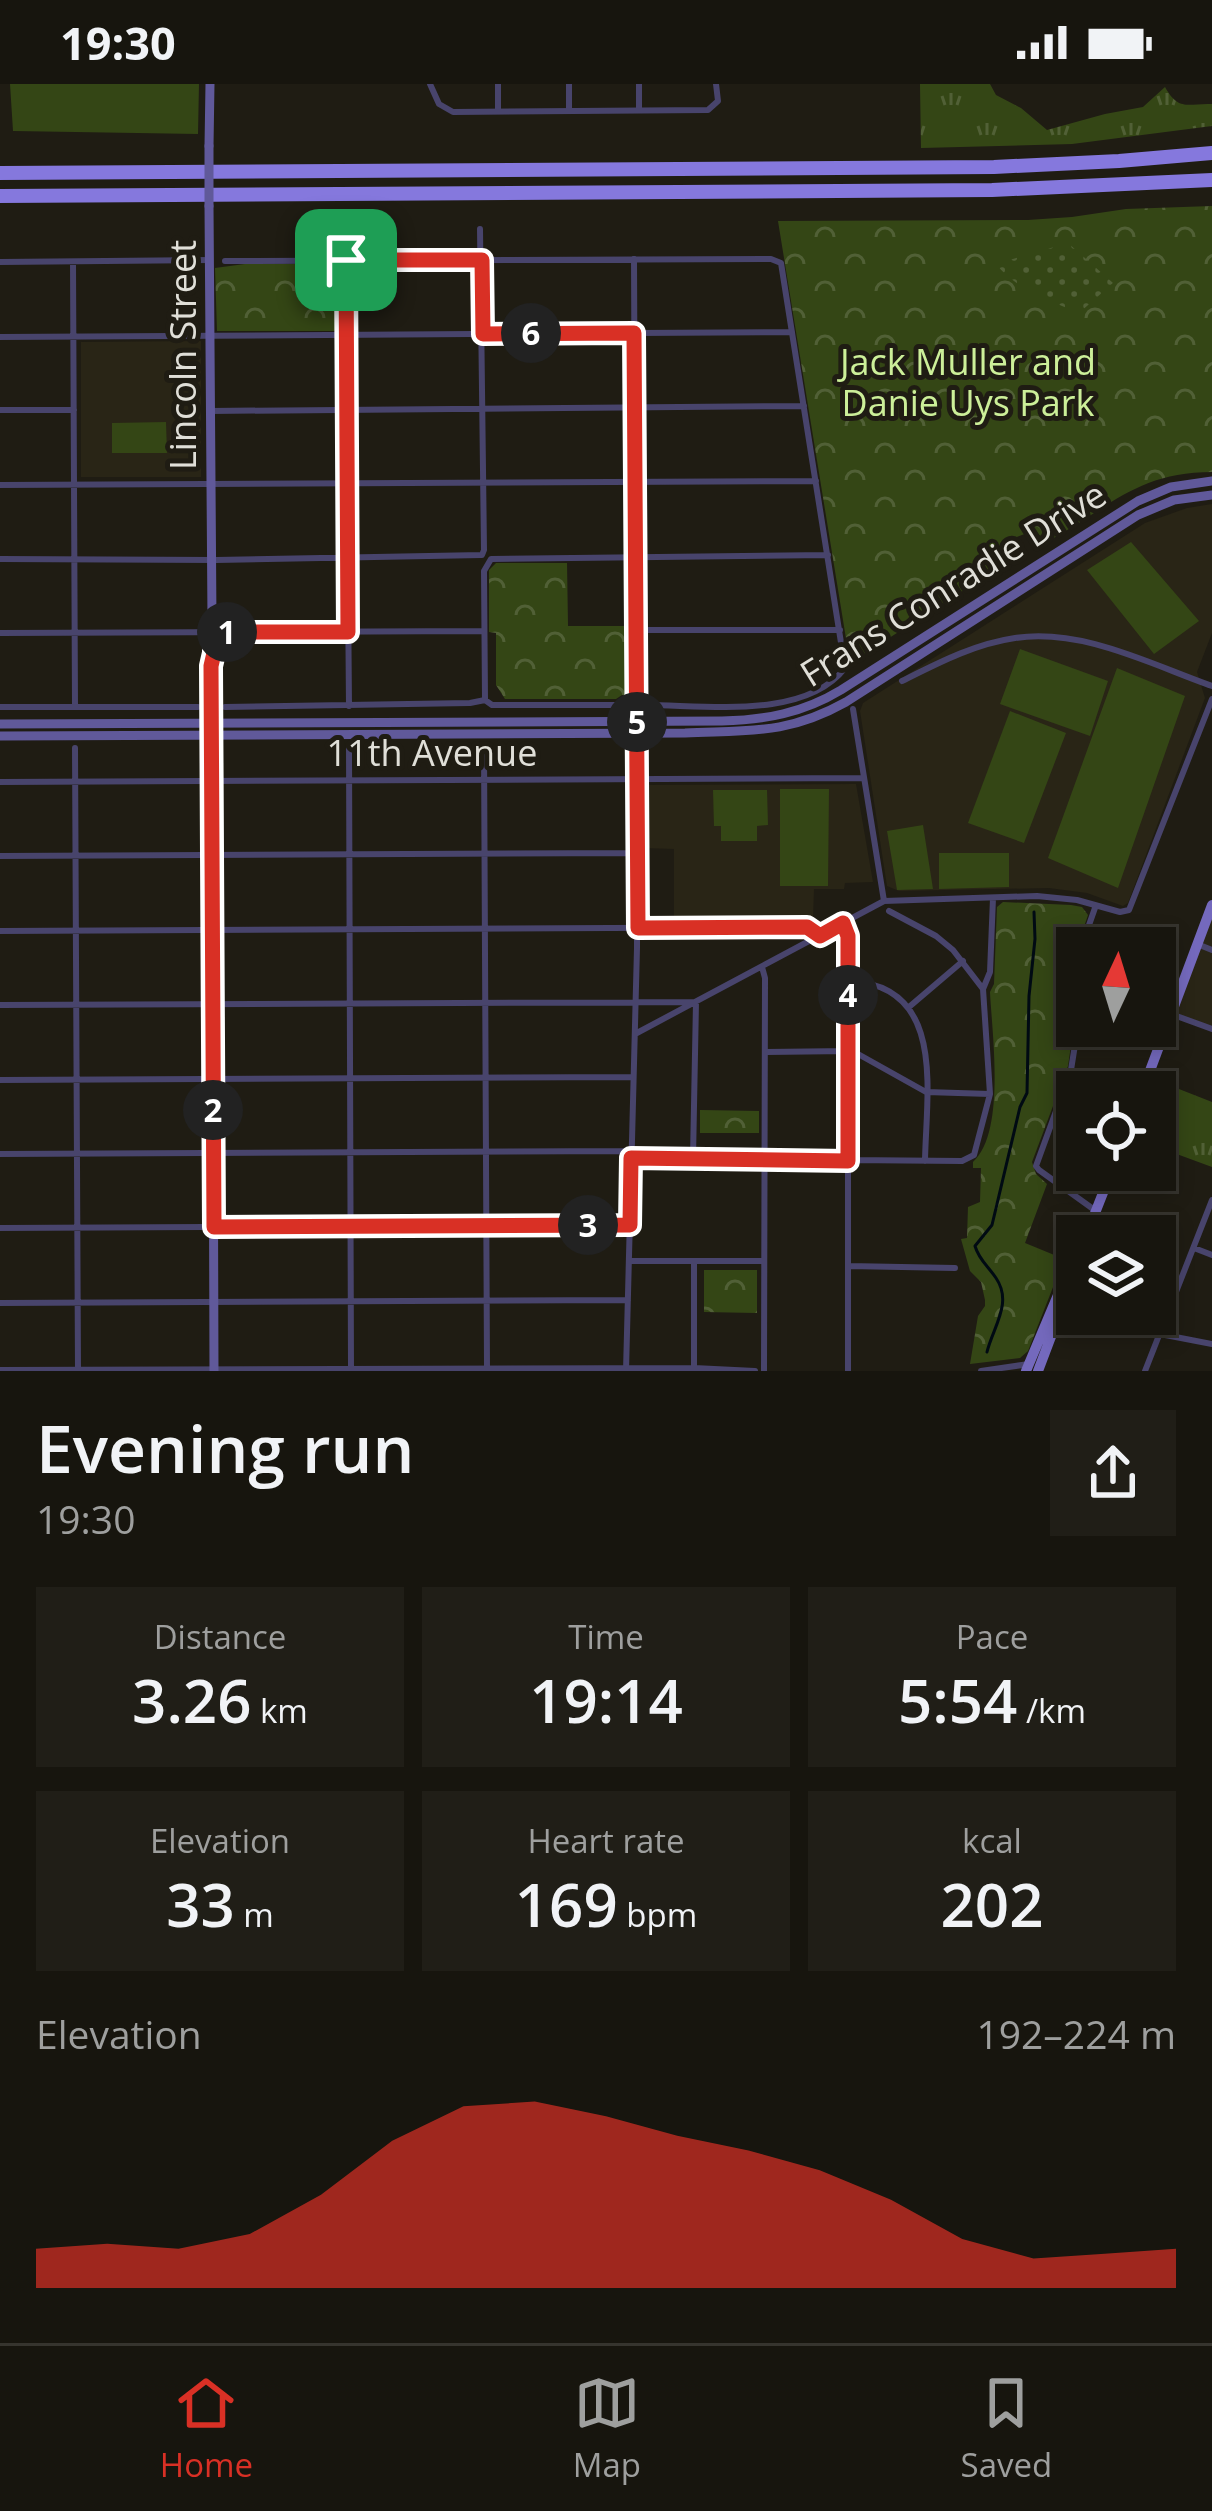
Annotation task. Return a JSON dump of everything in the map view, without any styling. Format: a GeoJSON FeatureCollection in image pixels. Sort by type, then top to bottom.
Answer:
{"type":"FeatureCollection","features":[{"type":"Feature","properties":{"kind":"highway"},"geometry":{"type":"LineString","coordinates":[[0,172],[994,167],[1212,152]]}},
{"type":"Feature","properties":{"kind":"highway"},"geometry":{"type":"LineString","coordinates":[[0,196],[903,192],[1212,178]]}},
{"type":"Feature","properties":{"kind":"main road","name":"Lincoln Street"},"geometry":{"type":"LineString","coordinates":[[210,84],[214,1370]]}},
{"type":"Feature","properties":{"kind":"main road","name":"Frans Conradie Drive"},"geometry":{"type":"LineString","coordinates":[[0,736],[637,728],[782,716],[819,703],[1138,500],[1171,488],[1212,482]]}},
{"type":"Feature","properties":{"kind":"main road","name":"Frans Conradie Drive"},"geometry":{"type":"LineString","coordinates":[[0,724],[756,732],[809,720],[845,702],[1138,515],[1174,500],[1212,495]]}},
{"type":"Feature","properties":{"kind":"main road"},"geometry":{"type":"LineString","coordinates":[[1176,1001],[1212,905]]}},
{"type":"Feature","properties":{"kind":"main road"},"geometry":{"type":"LineString","coordinates":[[1094,1215],[1104,1191]]}},
{"type":"Feature","properties":{"kind":"main road"},"geometry":{"type":"LineString","coordinates":[[1037,1369],[1056,1302]]}},
{"type":"Feature","properties":{"kind":"street"},"geometry":{"type":"LineString","coordinates":[[430,84],[446,110],[498,112],[708,110],[718,101],[716,84]]}},
{"type":"Feature","properties":{"kind":"street"},"geometry":{"type":"LineString","coordinates":[[498,84],[498,112]]}},
{"type":"Feature","properties":{"kind":"street"},"geometry":{"type":"LineString","coordinates":[[569,84],[569,111]]}},
{"type":"Feature","properties":{"kind":"street"},"geometry":{"type":"LineString","coordinates":[[639,84],[639,111]]}},
{"type":"Feature","properties":{"kind":"street"},"geometry":{"type":"LineString","coordinates":[[345,226],[349,706]]}},
{"type":"Feature","properties":{"kind":"street"},"geometry":{"type":"LineString","coordinates":[[480,230],[485,700]]}},
{"type":"Feature","properties":{"kind":"street"},"geometry":{"type":"LineString","coordinates":[[626,1370],[638,928],[634,259]]}},
{"type":"Feature","properties":{"kind":"street"},"geometry":{"type":"LineString","coordinates":[[0,262],[210,260]]}},
{"type":"Feature","properties":{"kind":"street"},"geometry":{"type":"LineString","coordinates":[[225,261],[778,260],[845,669],[820,688],[785,703],[646,705]]}},
{"type":"Feature","properties":{"kind":"street"},"geometry":{"type":"LineString","coordinates":[[73,262],[75,707]]}},
{"type":"Feature","properties":{"kind":"street"},"geometry":{"type":"LineString","coordinates":[[0,337],[792,332]]}},
{"type":"Feature","properties":{"kind":"street"},"geometry":{"type":"LineString","coordinates":[[210,411],[804,406]]}},
{"type":"Feature","properties":{"kind":"street"},"geometry":{"type":"LineString","coordinates":[[0,410],[74,410]]}},
{"type":"Feature","properties":{"kind":"street"},"geometry":{"type":"LineString","coordinates":[[0,484],[816,482]]}},
{"type":"Feature","properties":{"kind":"street"},"geometry":{"type":"LineString","coordinates":[[0,559],[828,555]]}},
{"type":"Feature","properties":{"kind":"street"},"geometry":{"type":"LineString","coordinates":[[636,631],[840,630]]}},
{"type":"Feature","properties":{"kind":"street"},"geometry":{"type":"LineString","coordinates":[[0,633],[484,631]]}},
{"type":"Feature","properties":{"kind":"street"},"geometry":{"type":"LineString","coordinates":[[902,681],[983,645],[1033,637],[1097,645],[1212,686]]}},
{"type":"Feature","properties":{"kind":"street"},"geometry":{"type":"LineString","coordinates":[[485,700],[492,705],[625,705]]}},
{"type":"Feature","properties":{"kind":"street"},"geometry":{"type":"LineString","coordinates":[[225,707],[485,700]]}},
{"type":"Feature","properties":{"kind":"street"},"geometry":{"type":"LineString","coordinates":[[635,1034],[884,901],[1037,896],[1125,912],[1134,902],[1212,700]]}},
{"type":"Feature","properties":{"kind":"street"},"geometry":{"type":"LineString","coordinates":[[0,707],[199,707]]}},
{"type":"Feature","properties":{"kind":"street"},"geometry":{"type":"LineString","coordinates":[[853,710],[884,901]]}},
{"type":"Feature","properties":{"kind":"street"},"geometry":{"type":"LineString","coordinates":[[349,746],[351,1370]]}},
{"type":"Feature","properties":{"kind":"street"},"geometry":{"type":"LineString","coordinates":[[484,746],[487,1370]]}},
{"type":"Feature","properties":{"kind":"street"},"geometry":{"type":"LineString","coordinates":[[75,748],[78,1370]]}},
{"type":"Feature","properties":{"kind":"street","name":"11th Avenue"},"geometry":{"type":"LineString","coordinates":[[0,782],[864,778]]}},
{"type":"Feature","properties":{"kind":"street"},"geometry":{"type":"LineString","coordinates":[[0,856],[637,853]]}},
{"type":"Feature","properties":{"kind":"street"},"geometry":{"type":"LineString","coordinates":[[0,1154],[486,1152],[962,1161],[978,1148],[990,1094],[983,989],[990,972],[993,896]]}},
{"type":"Feature","properties":{"kind":"street"},"geometry":{"type":"LineString","coordinates":[[1088,927],[1096,905]]}},
{"type":"Feature","properties":{"kind":"street"},"geometry":{"type":"LineString","coordinates":[[889,911],[936,936],[983,989]]}},
{"type":"Feature","properties":{"kind":"street"},"geometry":{"type":"LineString","coordinates":[[843,923],[848,936],[848,1371]]}},
{"type":"Feature","properties":{"kind":"street"},"geometry":{"type":"LineString","coordinates":[[0,931],[807,927],[820,936]]}},
{"type":"Feature","properties":{"kind":"street"},"geometry":{"type":"LineString","coordinates":[[1197,944],[1212,950]]}},
{"type":"Feature","properties":{"kind":"street"},"geometry":{"type":"LineString","coordinates":[[909,1007],[962,961]]}},
{"type":"Feature","properties":{"kind":"street"},"geometry":{"type":"LineString","coordinates":[[0,1370],[760,1371],[766,1052],[762,967]]}},
{"type":"Feature","properties":{"kind":"street"},"geometry":{"type":"LineString","coordinates":[[848,981],[884,988],[909,1007],[921,1028],[926,1161]]}},
{"type":"Feature","properties":{"kind":"street"},"geometry":{"type":"LineString","coordinates":[[0,1005],[696,1002]]}},
{"type":"Feature","properties":{"kind":"street"},"geometry":{"type":"LineString","coordinates":[[693,1158],[696,1002]]}},
{"type":"Feature","properties":{"kind":"street"},"geometry":{"type":"LineString","coordinates":[[1176,1016],[1212,1029]]}},
{"type":"Feature","properties":{"kind":"street"},"geometry":{"type":"LineString","coordinates":[[1074,1047],[1071,1070],[1036,1166],[1096,1211]]}},
{"type":"Feature","properties":{"kind":"street"},"geometry":{"type":"LineString","coordinates":[[766,1052],[848,1051],[926,1092],[990,1094]]}},
{"type":"Feature","properties":{"kind":"street"},"geometry":{"type":"LineString","coordinates":[[0,1080],[634,1077]]}},
{"type":"Feature","properties":{"kind":"street"},"geometry":{"type":"LineString","coordinates":[[1176,1294],[1212,1200]]}},
{"type":"Feature","properties":{"kind":"street"},"geometry":{"type":"LineString","coordinates":[[0,1228],[630,1225]]}},
{"type":"Feature","properties":{"kind":"street"},"geometry":{"type":"LineString","coordinates":[[1194,1248],[1212,1256]]}},
{"type":"Feature","properties":{"kind":"street"},"geometry":{"type":"LineString","coordinates":[[629,1261],[764,1262]]}},
{"type":"Feature","properties":{"kind":"street"},"geometry":{"type":"LineString","coordinates":[[694,1261],[694,1368]]}},
{"type":"Feature","properties":{"kind":"street"},"geometry":{"type":"LineString","coordinates":[[848,1266],[955,1268]]}},
{"type":"Feature","properties":{"kind":"street"},"geometry":{"type":"LineString","coordinates":[[0,1303],[628,1300]]}},
{"type":"Feature","properties":{"kind":"street"},"geometry":{"type":"LineString","coordinates":[[1145,1371],[1160,1335]]}},
{"type":"Feature","properties":{"kind":"street"},"geometry":{"type":"LineString","coordinates":[[1165,1335],[1212,1344]]}},
{"type":"Feature","properties":{"kind":"street"},"geometry":{"type":"LineString","coordinates":[[981,1371],[1037,1369]]}},
{"type":"Feature","properties":{"kind":"shaded area"},"geometry":{"type":"Polygon","coordinates":[[[201,341],[201,477],[81,477],[81,342],[201,341]]]}},
{"type":"Feature","properties":{"kind":"shaded area"},"geometry":{"type":"Polygon","coordinates":[[[1212,504],[1212,633],[1197,672],[1205,698],[1128,903],[1123,906],[1087,893],[1049,888],[899,891],[887,886],[860,711],[863,703],[1145,523],[1212,504]]]}},
{"type":"Feature","properties":{"kind":"shaded area"},"geometry":{"type":"Polygon","coordinates":[[[856,784],[873,882],[814,889],[813,920],[674,921],[674,849],[644,848],[645,785],[856,784]]]}},
{"type":"Feature","properties":{"kind":"shaded area"},"geometry":{"type":"Polygon","coordinates":[[[1212,908],[1212,1028],[1176,1014],[1176,1002],[1212,908]]]}},
{"type":"Feature","properties":{"kind":"green space"},"geometry":{"type":"Polygon","coordinates":[[[10,84],[199,84],[198,134],[13,131],[10,84]]]}},
{"type":"Feature","properties":{"kind":"green space"},"geometry":{"type":"Polygon","coordinates":[[[920,84],[990,84],[996,95],[1047,130],[1143,107],[1165,87],[1180,103],[1212,104],[1212,126],[1072,144],[921,148],[920,84]]]}},
{"type":"Feature","properties":{"kind":"green space","name":"Jack Muller and Danie Uys Park"},"geometry":{"type":"Polygon","coordinates":[[[1212,206],[1212,472],[1144,485],[1050,540],[1035,530],[1014,538],[1011,560],[850,663],[778,221],[1028,220],[1212,206]]]}},
{"type":"Feature","properties":{"kind":"green space"},"geometry":{"type":"Polygon","coordinates":[[[1068,243],[1113,283],[1079,313],[1024,288],[996,264],[1068,243]]]}},
{"type":"Feature","properties":{"kind":"green space"},"geometry":{"type":"Polygon","coordinates":[[[340,264],[341,327],[334,331],[217,331],[215,268],[340,264]]]}},
{"type":"Feature","properties":{"kind":"green space"},"geometry":{"type":"Polygon","coordinates":[[[166,422],[167,453],[112,453],[112,423],[166,422]]]}},
{"type":"Feature","properties":{"kind":"green space"},"geometry":{"type":"Polygon","coordinates":[[[1131,542],[1199,621],[1154,654],[1087,570],[1131,542]]]}},
{"type":"Feature","properties":{"kind":"green space"},"geometry":{"type":"Polygon","coordinates":[[[496,563],[567,563],[568,626],[630,626],[631,697],[505,699],[496,685],[496,633],[489,632],[489,570],[496,563]]]}},
{"type":"Feature","properties":{"kind":"green space"},"geometry":{"type":"Polygon","coordinates":[[[1020,649],[1108,681],[1090,736],[1000,704],[1020,649]]]}},
{"type":"Feature","properties":{"kind":"green space"},"geometry":{"type":"Polygon","coordinates":[[[1117,668],[1185,696],[1118,888],[1048,858],[1117,668]]]}},
{"type":"Feature","properties":{"kind":"green space"},"geometry":{"type":"Polygon","coordinates":[[[1010,711],[1066,733],[1024,843],[968,823],[1010,711]]]}},
{"type":"Feature","properties":{"kind":"green space"},"geometry":{"type":"Polygon","coordinates":[[[780,789],[829,789],[828,886],[780,886],[780,789]]]}},
{"type":"Feature","properties":{"kind":"green space"},"geometry":{"type":"Polygon","coordinates":[[[713,790],[767,790],[768,825],[757,826],[757,841],[721,841],[721,826],[714,826],[713,790]]]}},
{"type":"Feature","properties":{"kind":"green space"},"geometry":{"type":"Polygon","coordinates":[[[923,825],[933,889],[897,890],[887,831],[923,825]]]}},
{"type":"Feature","properties":{"kind":"green space"},"geometry":{"type":"Polygon","coordinates":[[[939,853],[1009,853],[1009,887],[939,889],[939,853]]]}},
{"type":"Feature","properties":{"kind":"green space"},"geometry":{"type":"Polygon","coordinates":[[[1003,902],[1071,905],[1082,907],[1088,915],[1084,927],[1056,927],[1056,1047],[1071,1047],[1066,1071],[1056,1071],[1056,1098],[1032,1162],[1047,1184],[1025,1243],[1056,1256],[1056,1279],[1028,1351],[1020,1358],[970,1364],[985,1300],[961,1239],[967,1238],[968,1207],[980,1202],[981,1168],[973,1168],[973,1162],[990,1129],[993,1106],[990,992],[997,907],[1003,902]]]}},
{"type":"Feature","properties":{"kind":"green space"},"geometry":{"type":"Polygon","coordinates":[[[1176,1088],[1212,1102],[1212,1167],[1176,1154],[1176,1088]]]}},
{"type":"Feature","properties":{"kind":"green space"},"geometry":{"type":"Polygon","coordinates":[[[700,1110],[759,1111],[759,1133],[700,1133],[700,1110]]]}},
{"type":"Feature","properties":{"kind":"green space"},"geometry":{"type":"Polygon","coordinates":[[[704,1270],[757,1270],[757,1313],[704,1312],[704,1270]]]}},
{"type":"Feature","properties":{"kind":"waterway"},"geometry":{"type":"LineString","coordinates":[[987,1352],[1003,1297],[975,1246],[992,1225],[1027,1093],[1034,912]]}},
{"type":"Feature","properties":{"kind":"route"},"geometry":{"type":"LineString","coordinates":[[346,260],[482,260],[483,334],[634,333],[638,928],[807,927],[820,936],[843,923],[848,936],[848,1161],[631,1158],[630,1225],[214,1227],[214,632],[348,632],[346,260]]}}]}
